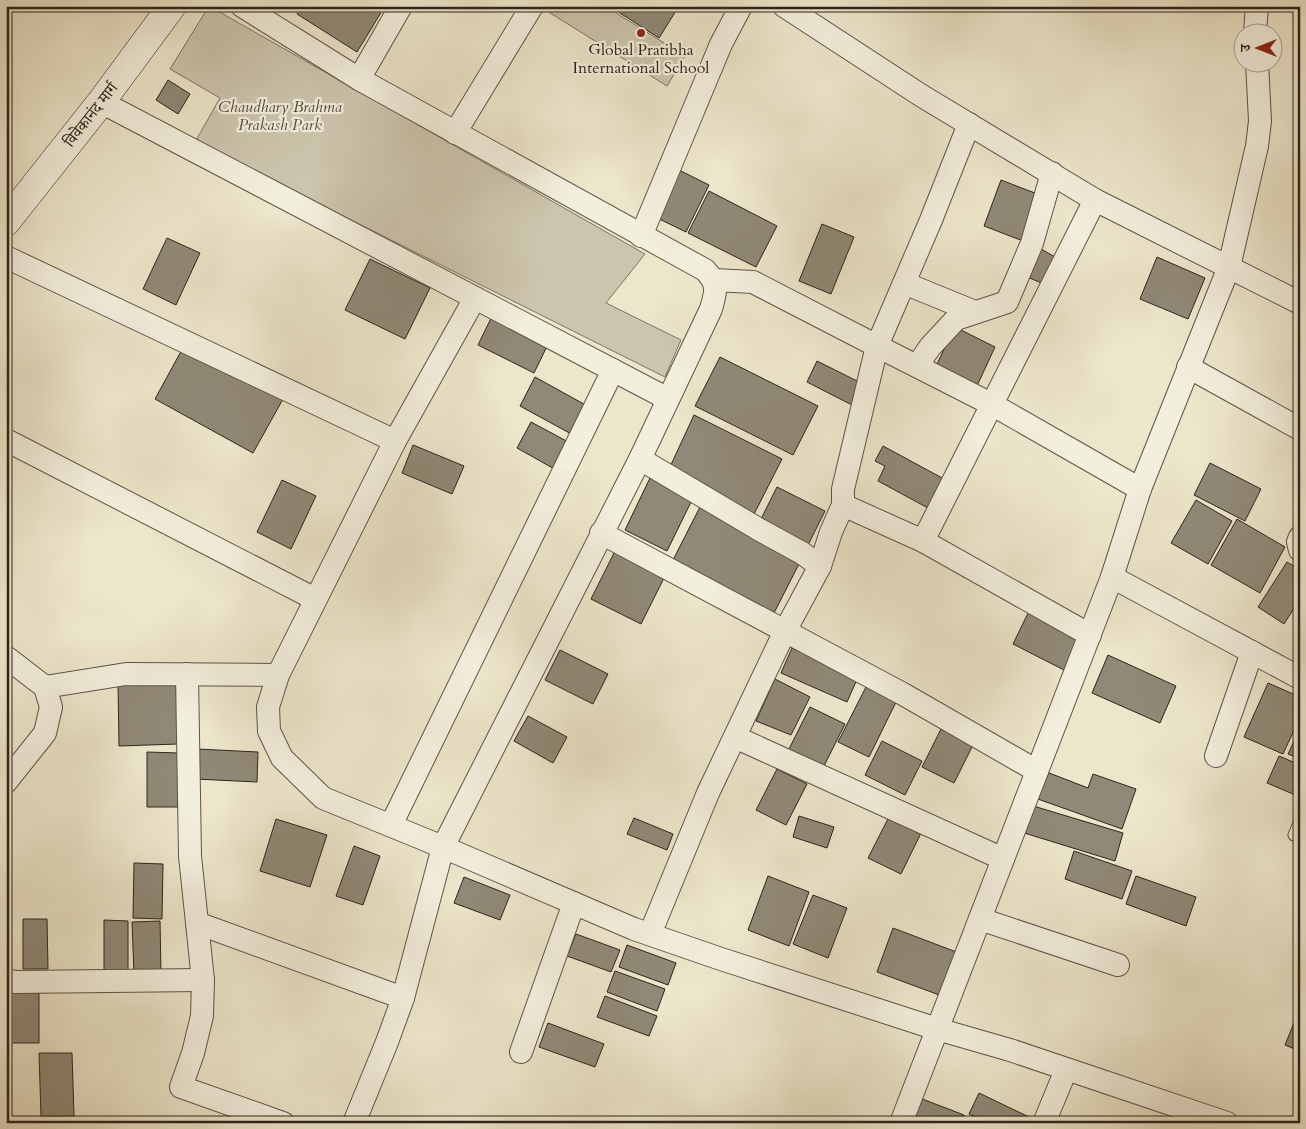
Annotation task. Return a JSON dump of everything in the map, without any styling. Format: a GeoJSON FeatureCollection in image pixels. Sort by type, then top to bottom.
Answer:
{"type":"FeatureCollection","features":[{"type":"Feature","properties":{"kind":"street","name":"विवेकानंद मार्ग"},"geometry":{"type":"LineString","coordinates":[[6,222],[101,102],[172,6]]}},
{"type":"Feature","properties":{"kind":"street"},"geometry":{"type":"LineString","coordinates":[[242,6],[359,79],[705,270],[714,280],[716,293],[711,309],[640,459],[443,847],[402,998],[387,1042],[354,1123]]}},
{"type":"Feature","properties":{"kind":"street"},"geometry":{"type":"LineString","coordinates":[[359,79],[401,6]]}},
{"type":"Feature","properties":{"kind":"street"},"geometry":{"type":"LineString","coordinates":[[455,133],[532,6]]}},
{"type":"Feature","properties":{"kind":"street"},"geometry":{"type":"LineString","coordinates":[[641,236],[721,44],[741,6]]}},
{"type":"Feature","properties":{"kind":"street"},"geometry":{"type":"LineString","coordinates":[[784,6],[922,96],[1095,200],[1300,303]]}},
{"type":"Feature","properties":{"kind":"street"},"geometry":{"type":"LineString","coordinates":[[1256,22],[1257,6]]}},
{"type":"Feature","properties":{"kind":"street"},"geometry":{"type":"LineString","coordinates":[[901,1123],[1112,578],[1140,489],[1229,267],[1257,146],[1260,121],[1258,72]]}},
{"type":"Feature","properties":{"kind":"street"},"geometry":{"type":"LineString","coordinates":[[101,102],[668,399]]}},
{"type":"Feature","properties":{"kind":"street"},"geometry":{"type":"LineString","coordinates":[[650,934],[708,793],[785,631],[820,566],[831,532],[843,505],[843,489],[877,346],[969,124]]}},
{"type":"Feature","properties":{"kind":"street"},"geometry":{"type":"LineString","coordinates":[[917,366],[930,347],[956,319],[1007,302],[1032,243],[1052,173]]}},
{"type":"Feature","properties":{"kind":"street"},"geometry":{"type":"LineString","coordinates":[[923,541],[1095,200]]}},
{"type":"Feature","properties":{"kind":"street"},"geometry":{"type":"LineString","coordinates":[[6,257],[395,441]]}},
{"type":"Feature","properties":{"kind":"street"},"geometry":{"type":"LineString","coordinates":[[714,280],[753,282],[993,404],[1140,489]]}},
{"type":"Feature","properties":{"kind":"street"},"geometry":{"type":"LineString","coordinates":[[904,283],[976,312]]}},
{"type":"Feature","properties":{"kind":"street"},"geometry":{"type":"LineString","coordinates":[[475,298],[395,441],[278,675],[268,707],[269,731],[282,758],[323,798],[650,934],[937,1029],[1010,1050],[1227,1123]]}},
{"type":"Feature","properties":{"kind":"street"},"geometry":{"type":"LineString","coordinates":[[1188,367],[1300,429]]}},
{"type":"Feature","properties":{"kind":"street"},"geometry":{"type":"LineString","coordinates":[[391,825],[613,370]]}},
{"type":"Feature","properties":{"kind":"street"},"geometry":{"type":"LineString","coordinates":[[6,440],[315,599]]}},
{"type":"Feature","properties":{"kind":"street"},"geometry":{"type":"LineString","coordinates":[[640,459],[802,553],[820,566]]}},
{"type":"Feature","properties":{"kind":"street"},"geometry":{"type":"LineString","coordinates":[[843,505],[923,541],[1090,635]]}},
{"type":"Feature","properties":{"kind":"street"},"geometry":{"type":"LineString","coordinates":[[601,533],[903,694],[1037,771]]}},
{"type":"Feature","properties":{"kind":"street"},"geometry":{"type":"LineString","coordinates":[[1300,537],[1298,542],[1300,550]]}},
{"type":"Feature","properties":{"kind":"street"},"geometry":{"type":"LineString","coordinates":[[1112,578],[1300,678]]}},
{"type":"Feature","properties":{"kind":"street"},"geometry":{"type":"LineString","coordinates":[[1216,756],[1252,652]]}},
{"type":"Feature","properties":{"kind":"street"},"geometry":{"type":"LineString","coordinates":[[6,657],[45,687],[51,707],[45,733],[6,782]]}},
{"type":"Feature","properties":{"kind":"street"},"geometry":{"type":"LineString","coordinates":[[45,687],[126,674],[278,675]]}},
{"type":"Feature","properties":{"kind":"street"},"geometry":{"type":"LineString","coordinates":[[187,674],[190,856],[203,980],[202,1016],[193,1053],[181,1087],[283,1123]]}},
{"type":"Feature","properties":{"kind":"street"},"geometry":{"type":"LineString","coordinates":[[735,737],[1003,859]]}},
{"type":"Feature","properties":{"kind":"street"},"geometry":{"type":"LineString","coordinates":[[521,1052],[574,903]]}},
{"type":"Feature","properties":{"kind":"street"},"geometry":{"type":"LineString","coordinates":[[980,919],[1118,965]]}},
{"type":"Feature","properties":{"kind":"street"},"geometry":{"type":"LineString","coordinates":[[197,923],[402,998]]}},
{"type":"Feature","properties":{"kind":"street"},"geometry":{"type":"LineString","coordinates":[[6,980],[15,982],[203,980]]}},
{"type":"Feature","properties":{"kind":"street"},"geometry":{"type":"LineString","coordinates":[[1044,1123],[1066,1070]]}},
{"type":"Feature","properties":{"kind":"lane"},"geometry":{"type":"LineString","coordinates":[[1294,835],[1300,821]]}},
{"type":"Feature","properties":{"kind":"green space","name":"Chaudhary Brahma Prakash Park"},"geometry":{"type":"Polygon","coordinates":[[[209,6],[645,254],[606,303],[681,340],[665,377],[195,142],[220,98],[170,69],[209,6]]]}},
{"type":"Feature","properties":{"kind":"green space","name":"Global Pratibha International School"},"geometry":{"type":"Polygon","coordinates":[[[549,6],[605,6],[685,56],[667,86],[547,11],[549,6]]]}},
{"type":"Feature","properties":{"kind":"building"},"geometry":{"type":"Polygon","coordinates":[[[283,6],[295,6],[291,12],[283,6]]]}},
{"type":"Feature","properties":{"kind":"building"},"geometry":{"type":"Polygon","coordinates":[[[302,6],[385,6],[357,52],[297,14],[302,6]]]}},
{"type":"Feature","properties":{"kind":"building"},"geometry":{"type":"Polygon","coordinates":[[[609,6],[679,6],[659,38],[609,6]]]}},
{"type":"Feature","properties":{"kind":"building"},"geometry":{"type":"Polygon","coordinates":[[[168,80],[190,94],[178,114],[156,100],[168,80]]]}},
{"type":"Feature","properties":{"kind":"building"},"geometry":{"type":"Polygon","coordinates":[[[675,168],[709,185],[686,232],[651,215],[675,168]]]}},
{"type":"Feature","properties":{"kind":"building"},"geometry":{"type":"Polygon","coordinates":[[[1001,180],[1040,195],[1023,241],[984,226],[1001,180]]]}},
{"type":"Feature","properties":{"kind":"building"},"geometry":{"type":"Polygon","coordinates":[[[709,191],[777,226],[756,267],[688,233],[709,191]]]}},
{"type":"Feature","properties":{"kind":"building"},"geometry":{"type":"Polygon","coordinates":[[[822,224],[854,237],[831,294],[799,281],[822,224]]]}},
{"type":"Feature","properties":{"kind":"building"},"geometry":{"type":"Polygon","coordinates":[[[167,238],[200,253],[176,305],[143,289],[167,238]]]}},
{"type":"Feature","properties":{"kind":"building"},"geometry":{"type":"Polygon","coordinates":[[[1041,249],[1057,258],[1046,285],[1025,276],[1041,249]]]}},
{"type":"Feature","properties":{"kind":"building"},"geometry":{"type":"Polygon","coordinates":[[[1157,257],[1205,278],[1188,319],[1140,299],[1157,257]]]}},
{"type":"Feature","properties":{"kind":"building"},"geometry":{"type":"Polygon","coordinates":[[[370,259],[430,288],[405,339],[345,310],[370,259]]]}},
{"type":"Feature","properties":{"kind":"building"},"geometry":{"type":"Polygon","coordinates":[[[495,310],[551,338],[534,373],[478,345],[495,310]]]}},
{"type":"Feature","properties":{"kind":"building"},"geometry":{"type":"Polygon","coordinates":[[[955,327],[995,347],[976,388],[935,368],[955,327]]]}},
{"type":"Feature","properties":{"kind":"building"},"geometry":{"type":"Polygon","coordinates":[[[185,344],[283,399],[253,453],[155,399],[185,344]]]}},
{"type":"Feature","properties":{"kind":"building"},"geometry":{"type":"Polygon","coordinates":[[[720,357],[818,406],[793,455],[695,406],[720,357]]]}},
{"type":"Feature","properties":{"kind":"building"},"geometry":{"type":"Polygon","coordinates":[[[817,361],[863,384],[852,405],[807,382],[817,361]]]}},
{"type":"Feature","properties":{"kind":"building"},"geometry":{"type":"Polygon","coordinates":[[[535,377],[591,408],[575,436],[520,406],[535,377]]]}},
{"type":"Feature","properties":{"kind":"building"},"geometry":{"type":"Polygon","coordinates":[[[694,415],[782,459],[752,518],[669,469],[694,415]]]}},
{"type":"Feature","properties":{"kind":"building"},"geometry":{"type":"Polygon","coordinates":[[[531,422],[572,444],[558,471],[517,448],[531,422]]]}},
{"type":"Feature","properties":{"kind":"building"},"geometry":{"type":"Polygon","coordinates":[[[413,445],[464,466],[452,494],[402,473],[413,445]]]}},
{"type":"Feature","properties":{"kind":"building"},"geometry":{"type":"Polygon","coordinates":[[[883,446],[944,479],[928,508],[878,481],[885,466],[875,461],[883,446]]]}},
{"type":"Feature","properties":{"kind":"building"},"geometry":{"type":"Polygon","coordinates":[[[1210,463],[1261,489],[1245,521],[1194,495],[1210,463]]]}},
{"type":"Feature","properties":{"kind":"building"},"geometry":{"type":"Polygon","coordinates":[[[650,478],[692,500],[667,551],[625,530],[650,478]]]}},
{"type":"Feature","properties":{"kind":"building"},"geometry":{"type":"Polygon","coordinates":[[[282,480],[316,496],[291,549],[257,532],[282,480]]]}},
{"type":"Feature","properties":{"kind":"building"},"geometry":{"type":"Polygon","coordinates":[[[777,487],[825,511],[805,551],[757,527],[777,487]]]}},
{"type":"Feature","properties":{"kind":"building"},"geometry":{"type":"Polygon","coordinates":[[[1196,500],[1232,521],[1208,564],[1171,543],[1196,500]]]}},
{"type":"Feature","properties":{"kind":"building"},"geometry":{"type":"Polygon","coordinates":[[[700,507],[802,558],[774,613],[672,562],[700,507]]]}},
{"type":"Feature","properties":{"kind":"building"},"geometry":{"type":"Polygon","coordinates":[[[1237,519],[1285,547],[1260,593],[1211,565],[1237,519]]]}},
{"type":"Feature","properties":{"kind":"building"},"geometry":{"type":"Polygon","coordinates":[[[615,551],[665,576],[641,624],[591,599],[615,551]]]}},
{"type":"Feature","properties":{"kind":"building"},"geometry":{"type":"Polygon","coordinates":[[[1287,562],[1300,570],[1300,599],[1284,624],[1258,607],[1287,562]]]}},
{"type":"Feature","properties":{"kind":"building"},"geometry":{"type":"Polygon","coordinates":[[[1030,609],[1081,636],[1064,670],[1013,644],[1030,609]]]}},
{"type":"Feature","properties":{"kind":"building"},"geometry":{"type":"Polygon","coordinates":[[[792,648],[858,677],[847,702],[781,673],[792,648]]]}},
{"type":"Feature","properties":{"kind":"building"},"geometry":{"type":"Polygon","coordinates":[[[560,650],[608,674],[593,704],[545,680],[560,650]]]}},
{"type":"Feature","properties":{"kind":"building"},"geometry":{"type":"Polygon","coordinates":[[[1108,655],[1176,686],[1160,723],[1092,693],[1108,655]]]}},
{"type":"Feature","properties":{"kind":"building"},"geometry":{"type":"Polygon","coordinates":[[[775,679],[810,697],[791,735],[756,721],[775,679]]]}},
{"type":"Feature","properties":{"kind":"building"},"geometry":{"type":"Polygon","coordinates":[[[176,682],[178,744],[119,746],[118,684],[176,682]]]}},
{"type":"Feature","properties":{"kind":"building"},"geometry":{"type":"Polygon","coordinates":[[[1268,683],[1300,697],[1300,717],[1283,754],[1244,737],[1268,683]]]}},
{"type":"Feature","properties":{"kind":"building"},"geometry":{"type":"Polygon","coordinates":[[[867,685],[897,700],[869,757],[838,742],[867,685]]]}},
{"type":"Feature","properties":{"kind":"building"},"geometry":{"type":"Polygon","coordinates":[[[810,707],[845,724],[823,768],[788,751],[810,707]]]}},
{"type":"Feature","properties":{"kind":"building"},"geometry":{"type":"Polygon","coordinates":[[[528,716],[567,737],[553,763],[514,741],[528,716]]]}},
{"type":"Feature","properties":{"kind":"building"},"geometry":{"type":"Polygon","coordinates":[[[941,729],[973,745],[954,783],[922,767],[941,729]]]}},
{"type":"Feature","properties":{"kind":"building"},"geometry":{"type":"Polygon","coordinates":[[[1300,729],[1300,759],[1288,754],[1300,729]]]}},
{"type":"Feature","properties":{"kind":"building"},"geometry":{"type":"Polygon","coordinates":[[[882,741],[922,761],[905,795],[865,775],[882,741]]]}},
{"type":"Feature","properties":{"kind":"building"},"geometry":{"type":"Polygon","coordinates":[[[197,749],[258,752],[257,782],[196,779],[197,749]]]}},
{"type":"Feature","properties":{"kind":"building"},"geometry":{"type":"Polygon","coordinates":[[[147,752],[178,753],[178,807],[147,807],[147,752]]]}},
{"type":"Feature","properties":{"kind":"building"},"geometry":{"type":"Polygon","coordinates":[[[1279,756],[1300,765],[1300,797],[1267,783],[1279,756]]]}},
{"type":"Feature","properties":{"kind":"building"},"geometry":{"type":"Polygon","coordinates":[[[777,769],[807,784],[786,825],[756,810],[777,769]]]}},
{"type":"Feature","properties":{"kind":"building"},"geometry":{"type":"Polygon","coordinates":[[[1044,771],[1088,788],[1093,774],[1136,789],[1122,829],[1035,798],[1044,771]]]}},
{"type":"Feature","properties":{"kind":"building"},"geometry":{"type":"Polygon","coordinates":[[[1030,805],[1123,833],[1115,861],[1021,832],[1030,805]]]}},
{"type":"Feature","properties":{"kind":"building"},"geometry":{"type":"Polygon","coordinates":[[[891,813],[923,829],[901,874],[868,858],[891,813]]]}},
{"type":"Feature","properties":{"kind":"building"},"geometry":{"type":"Polygon","coordinates":[[[799,816],[834,827],[827,848],[793,837],[799,816]]]}},
{"type":"Feature","properties":{"kind":"building"},"geometry":{"type":"Polygon","coordinates":[[[634,818],[673,834],[667,850],[627,834],[634,818]]]}},
{"type":"Feature","properties":{"kind":"building"},"geometry":{"type":"Polygon","coordinates":[[[276,819],[327,835],[310,887],[260,871],[276,819]]]}},
{"type":"Feature","properties":{"kind":"building"},"geometry":{"type":"Polygon","coordinates":[[[354,846],[380,856],[363,905],[336,896],[354,846]]]}},
{"type":"Feature","properties":{"kind":"building"},"geometry":{"type":"Polygon","coordinates":[[[1074,851],[1132,871],[1122,899],[1065,879],[1074,851]]]}},
{"type":"Feature","properties":{"kind":"building"},"geometry":{"type":"Polygon","coordinates":[[[134,863],[163,864],[162,919],[133,918],[134,863]]]}},
{"type":"Feature","properties":{"kind":"building"},"geometry":{"type":"Polygon","coordinates":[[[768,876],[809,892],[789,946],[748,930],[768,876]]]}},
{"type":"Feature","properties":{"kind":"building"},"geometry":{"type":"Polygon","coordinates":[[[1136,876],[1196,897],[1186,926],[1126,904],[1136,876]]]}},
{"type":"Feature","properties":{"kind":"building"},"geometry":{"type":"Polygon","coordinates":[[[464,877],[510,895],[500,920],[454,903],[464,877]]]}},
{"type":"Feature","properties":{"kind":"building"},"geometry":{"type":"Polygon","coordinates":[[[813,895],[847,908],[828,958],[793,944],[813,895]]]}},
{"type":"Feature","properties":{"kind":"building"},"geometry":{"type":"Polygon","coordinates":[[[23,919],[47,919],[48,969],[23,969],[23,919]]]}},
{"type":"Feature","properties":{"kind":"building"},"geometry":{"type":"Polygon","coordinates":[[[104,920],[128,921],[128,972],[104,972],[104,920]]]}},
{"type":"Feature","properties":{"kind":"building"},"geometry":{"type":"Polygon","coordinates":[[[160,921],[161,973],[134,974],[132,922],[160,921]]]}},
{"type":"Feature","properties":{"kind":"building"},"geometry":{"type":"Polygon","coordinates":[[[893,928],[959,953],[942,996],[877,972],[893,928]]]}},
{"type":"Feature","properties":{"kind":"building"},"geometry":{"type":"Polygon","coordinates":[[[576,934],[620,950],[611,972],[567,956],[576,934]]]}},
{"type":"Feature","properties":{"kind":"building"},"geometry":{"type":"Polygon","coordinates":[[[627,945],[676,963],[668,985],[619,967],[627,945]]]}},
{"type":"Feature","properties":{"kind":"building"},"geometry":{"type":"Polygon","coordinates":[[[615,971],[665,989],[657,1011],[607,992],[615,971]]]}},
{"type":"Feature","properties":{"kind":"building"},"geometry":{"type":"Polygon","coordinates":[[[10,988],[39,988],[39,1043],[10,1043],[10,988]]]}},
{"type":"Feature","properties":{"kind":"building"},"geometry":{"type":"Polygon","coordinates":[[[605,996],[657,1016],[649,1036],[597,1017],[605,996]]]}},
{"type":"Feature","properties":{"kind":"building"},"geometry":{"type":"Polygon","coordinates":[[[1300,1008],[1300,1051],[1285,1045],[1300,1008]]]}},
{"type":"Feature","properties":{"kind":"building"},"geometry":{"type":"Polygon","coordinates":[[[548,1023],[604,1044],[595,1067],[539,1047],[548,1023]]]}},
{"type":"Feature","properties":{"kind":"building"},"geometry":{"type":"Polygon","coordinates":[[[39,1053],[72,1053],[74,1116],[41,1117],[39,1053]]]}},
{"type":"Feature","properties":{"kind":"building"},"geometry":{"type":"Polygon","coordinates":[[[979,1093],[1029,1117],[1027,1123],[989,1123],[969,1114],[979,1093]]]}},
{"type":"Feature","properties":{"kind":"building"},"geometry":{"type":"Polygon","coordinates":[[[917,1097],[964,1115],[961,1123],[908,1123],[917,1097]]]}},
{"type":"Feature","properties":{"kind":"building"},"geometry":{"type":"Polygon","coordinates":[[[233,1112],[259,1123],[229,1123],[233,1112]]]}},
{"type":"Feature","properties":{"kind":"place","name":"Global Pratibha International School"},"geometry":{"type":"Point","coordinates":[641,33]}}]}
